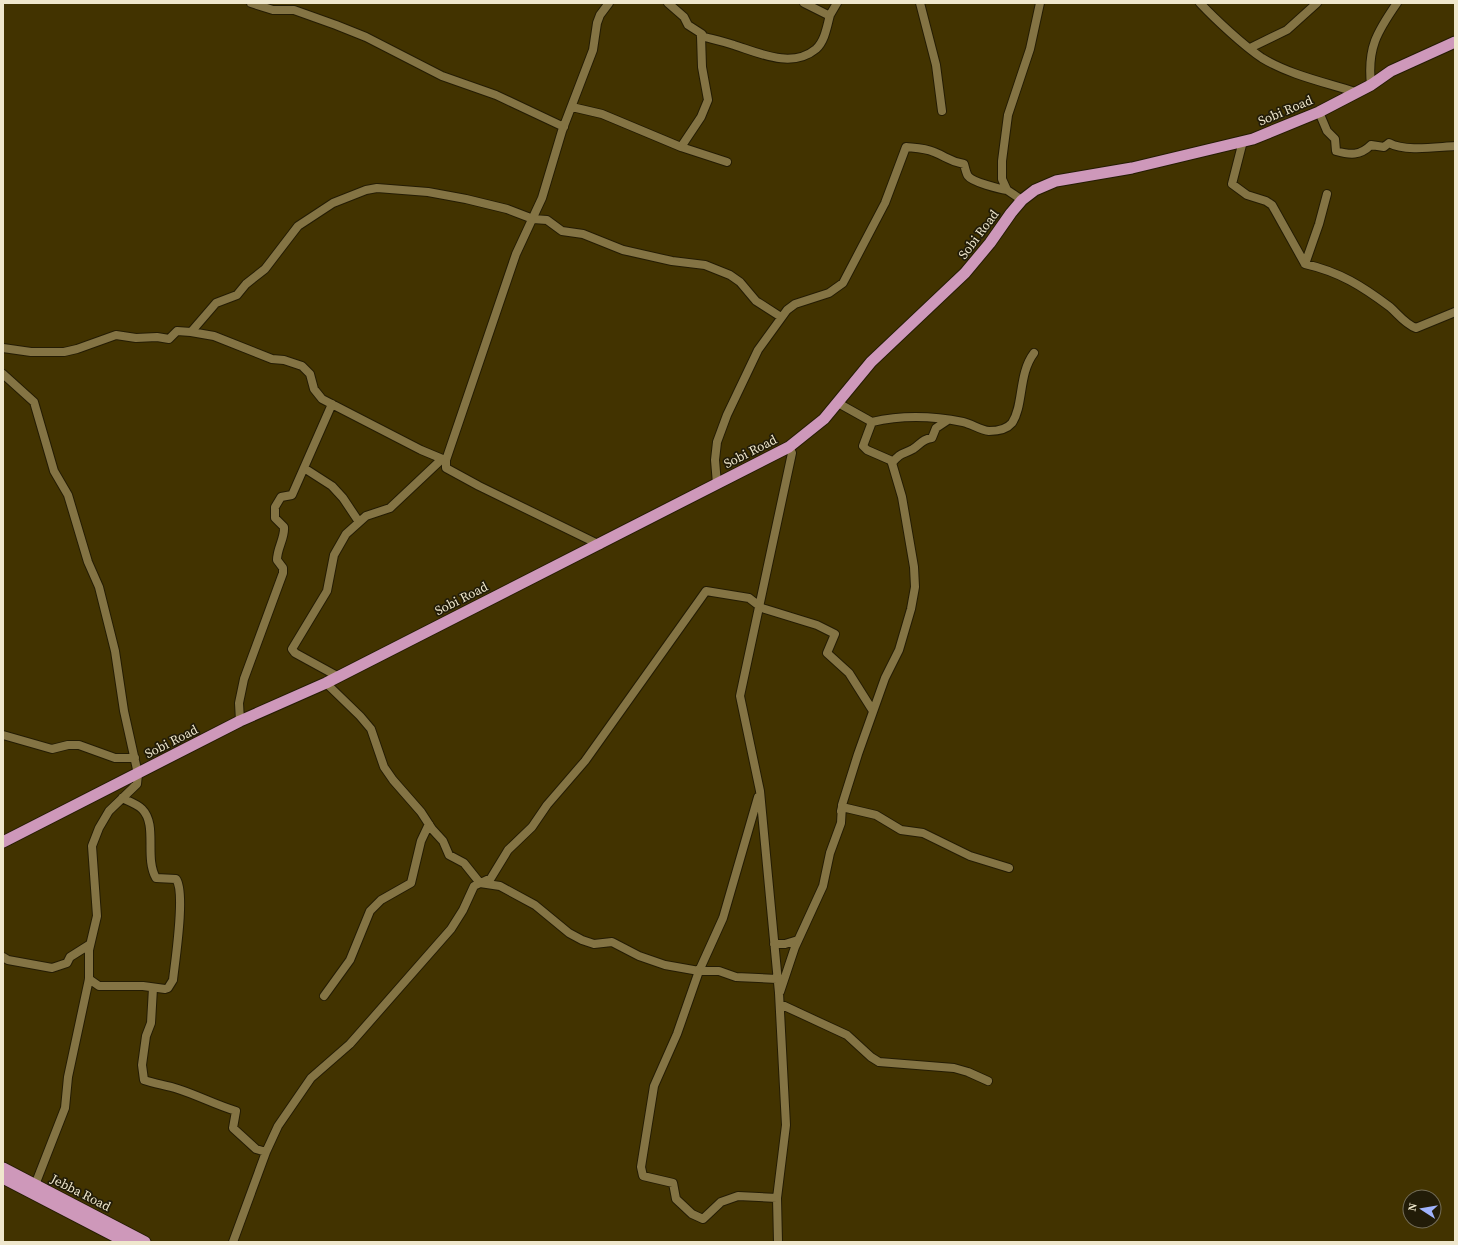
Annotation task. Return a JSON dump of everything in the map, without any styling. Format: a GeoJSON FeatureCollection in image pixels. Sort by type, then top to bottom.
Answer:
{"type":"FeatureCollection","features":[{"type":"Feature","properties":{"kind":"highway","name":"Sobi Road"},"geometry":{"type":"LineString","coordinates":[[3,842],[240,722],[326,683],[337,676],[600,544],[666,508],[789,447],[824,419],[871,362],[965,273],[1022,200],[1035,190],[1056,181],[1132,168],[1243,141],[1297,122],[1371,85],[1391,71],[1455,42]]}},
{"type":"Feature","properties":{"kind":"highway","name":"Jebba Road"},"geometry":{"type":"LineString","coordinates":[[3,1168],[145,1242]]}},
{"type":"Feature","properties":{"kind":"highway"},"geometry":{"type":"LineString","coordinates":[[3,1178],[126,1242]]}},
{"type":"Feature","properties":{"kind":"street"},"geometry":{"type":"LineString","coordinates":[[251,3],[273,10],[294,10],[336,25],[366,37],[442,76],[496,95],[564,126]]}},
{"type":"Feature","properties":{"kind":"street"},"geometry":{"type":"LineString","coordinates":[[337,676],[295,653],[292,649],[327,591],[335,551],[346,534],[366,516],[390,508],[444,459],[514,260],[542,198],[564,126],[593,50],[597,23],[600,15],[609,3]]}},
{"type":"Feature","properties":{"kind":"street"},"geometry":{"type":"LineString","coordinates":[[668,3],[684,17],[688,25],[702,34],[702,67],[708,100],[701,117],[681,147]]}},
{"type":"Feature","properties":{"kind":"street"},"geometry":{"type":"LineString","coordinates":[[804,3],[820,12],[830,15]]}},
{"type":"Feature","properties":{"kind":"street"},"geometry":{"type":"LineString","coordinates":[[701,36],[764,55],[790,59],[816,49],[822,41],[830,15],[837,3]]}},
{"type":"Feature","properties":{"kind":"street"},"geometry":{"type":"LineString","coordinates":[[920,3],[936,65],[942,111]]}},
{"type":"Feature","properties":{"kind":"street"},"geometry":{"type":"LineString","coordinates":[[1007,190],[1002,179],[1001,171],[1008,115],[1030,48],[1040,3]]}},
{"type":"Feature","properties":{"kind":"street"},"geometry":{"type":"LineString","coordinates":[[1200,3],[1262,58],[1286,69],[1355,92]]}},
{"type":"Feature","properties":{"kind":"street"},"geometry":{"type":"LineString","coordinates":[[1250,48],[1287,30],[1318,3]]}},
{"type":"Feature","properties":{"kind":"street"},"geometry":{"type":"LineString","coordinates":[[1371,85],[1369,61],[1371,49],[1387,18],[1397,3]]}},
{"type":"Feature","properties":{"kind":"street"},"geometry":{"type":"LineString","coordinates":[[572,107],[602,114],[681,147],[727,162]]}},
{"type":"Feature","properties":{"kind":"street"},"geometry":{"type":"LineString","coordinates":[[1319,112],[1327,131],[1335,139],[1336,151],[1350,155],[1364,152],[1371,145],[1384,147],[1389,143],[1415,150],[1424,147],[1455,146]]}},
{"type":"Feature","properties":{"kind":"street"},"geometry":{"type":"LineString","coordinates":[[1243,141],[1232,184],[1247,195],[1266,201],[1272,205],[1305,264],[1352,280],[1390,307],[1408,325],[1416,328],[1455,312]]}},
{"type":"Feature","properties":{"kind":"street"},"geometry":{"type":"LineString","coordinates":[[717,484],[715,460],[717,442],[726,415],[758,350],[776,328],[781,317],[795,304],[829,293],[843,283],[885,203],[906,147],[915,146],[934,152],[950,162],[964,164],[970,178],[988,186],[1007,190],[1022,200]]}},
{"type":"Feature","properties":{"kind":"street"},"geometry":{"type":"LineString","coordinates":[[191,332],[210,308],[216,303],[237,295],[246,284],[265,269],[298,226],[333,203],[366,190],[388,188],[448,195],[507,209],[533,218],[547,220],[562,231],[583,234],[624,250],[672,261],[705,265],[730,275],[740,282],[756,301],[781,317]]}},
{"type":"Feature","properties":{"kind":"street"},"geometry":{"type":"LineString","coordinates":[[1305,264],[1319,224],[1327,194]]}},
{"type":"Feature","properties":{"kind":"street"},"geometry":{"type":"LineString","coordinates":[[3,348],[31,352],[64,352],[77,350],[116,336],[136,338],[157,337],[169,339],[177,331],[214,336],[272,360],[284,360],[302,366],[310,374],[318,395],[332,404],[444,459]]}},
{"type":"Feature","properties":{"kind":"street"},"geometry":{"type":"LineString","coordinates":[[838,403],[872,422],[906,417],[965,422],[988,431],[1001,430],[1008,427],[1015,416],[1024,371],[1034,353]]}},
{"type":"Feature","properties":{"kind":"street"},"geometry":{"type":"LineString","coordinates":[[3,374],[34,402],[54,471],[68,496],[109,621],[116,651],[124,711],[138,774],[137,784],[122,798],[103,820],[92,846],[97,916],[89,945],[89,980],[68,1077],[65,1108],[35,1185]]}},
{"type":"Feature","properties":{"kind":"street"},"geometry":{"type":"LineString","coordinates":[[240,722],[239,703],[244,679],[284,568],[277,560],[277,551],[284,533],[284,527],[275,518],[275,507],[281,496],[292,495],[332,404]]}},
{"type":"Feature","properties":{"kind":"street"},"geometry":{"type":"LineString","coordinates":[[892,463],[900,454],[914,448],[923,439],[932,438],[936,428],[948,420]]}},
{"type":"Feature","properties":{"kind":"street"},"geometry":{"type":"LineString","coordinates":[[779,993],[798,940],[823,886],[838,831],[842,807],[872,711],[885,678],[899,650],[911,609],[914,587],[914,568],[902,497],[890,460],[867,450],[863,446],[872,422]]}},
{"type":"Feature","properties":{"kind":"street"},"geometry":{"type":"LineString","coordinates":[[778,1242],[777,1198],[786,1124],[780,1004],[760,791],[740,696],[758,604],[792,453],[789,447]]}},
{"type":"Feature","properties":{"kind":"street"},"geometry":{"type":"LineString","coordinates":[[444,459],[446,468],[460,476],[600,544]]}},
{"type":"Feature","properties":{"kind":"street"},"geometry":{"type":"LineString","coordinates":[[304,468],[332,486],[343,498],[359,522]]}},
{"type":"Feature","properties":{"kind":"street"},"geometry":{"type":"LineString","coordinates":[[233,1242],[266,1152],[278,1126],[311,1078],[350,1044],[451,929],[463,910],[474,886],[491,878],[508,850],[532,827],[547,805],[585,761],[706,591],[750,598],[762,608],[817,625],[835,634],[827,653],[849,673],[872,711]]}},
{"type":"Feature","properties":{"kind":"street"},"geometry":{"type":"LineString","coordinates":[[326,683],[360,716],[371,729],[384,768],[422,812],[429,824],[443,841],[449,855],[464,863],[480,883],[500,886],[535,905],[569,933],[594,944],[612,942],[652,961],[665,965],[699,971],[719,971],[736,976],[777,979]]}},
{"type":"Feature","properties":{"kind":"street"},"geometry":{"type":"LineString","coordinates":[[3,735],[52,749],[68,745],[79,746],[115,758],[135,758]]}},
{"type":"Feature","properties":{"kind":"street"},"geometry":{"type":"LineString","coordinates":[[760,791],[723,918],[699,971],[677,1034],[654,1086],[641,1167],[643,1176],[673,1183],[676,1199],[692,1214],[703,1219],[721,1202],[738,1196],[777,1198]]}},
{"type":"Feature","properties":{"kind":"street"},"geometry":{"type":"LineString","coordinates":[[89,980],[100,986],[143,986],[168,988],[173,980],[181,890],[176,879],[156,878],[152,870],[150,829],[148,819],[142,809],[122,798]]}},
{"type":"Feature","properties":{"kind":"street"},"geometry":{"type":"LineString","coordinates":[[842,807],[876,815],[901,830],[923,834],[963,853],[1009,868]]}},
{"type":"Feature","properties":{"kind":"street"},"geometry":{"type":"LineString","coordinates":[[324,996],[350,960],[370,911],[381,900],[411,883],[421,841],[429,824]]}},
{"type":"Feature","properties":{"kind":"street"},"geometry":{"type":"LineString","coordinates":[[774,944],[785,944],[798,940]]}},
{"type":"Feature","properties":{"kind":"street"},"geometry":{"type":"LineString","coordinates":[[3,957],[8,960],[52,968],[67,964],[70,958],[89,945]]}},
{"type":"Feature","properties":{"kind":"street"},"geometry":{"type":"LineString","coordinates":[[153,988],[151,1023],[146,1036],[142,1065],[144,1080],[197,1095],[210,1102],[236,1111],[233,1128],[256,1149],[266,1152]]}},
{"type":"Feature","properties":{"kind":"street"},"geometry":{"type":"LineString","coordinates":[[780,1004],[847,1034],[871,1057],[879,1062],[954,1068],[968,1072],[988,1081]]}}]}
